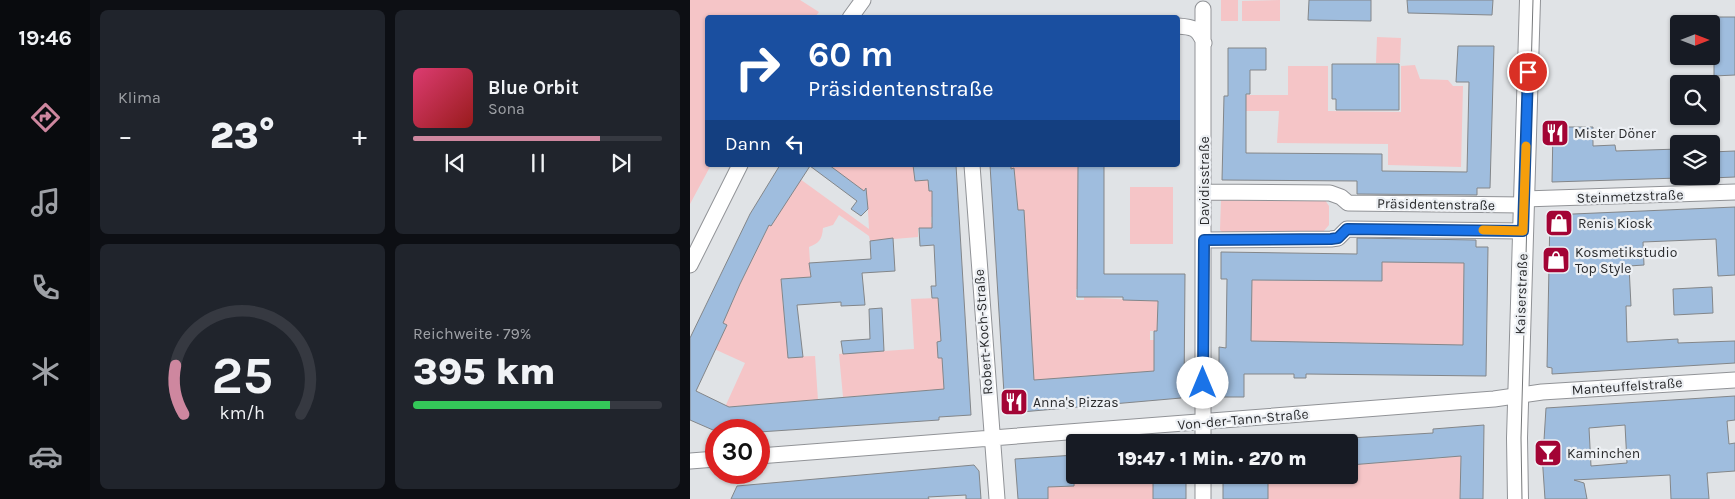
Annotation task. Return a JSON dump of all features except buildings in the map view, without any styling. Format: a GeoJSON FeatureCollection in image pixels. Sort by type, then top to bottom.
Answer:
{"type":"FeatureCollection","features":[{"type":"Feature","properties":{"kind":"main road","name":"Kaiserstraße"},"geometry":{"type":"LineString","coordinates":[[1518,499],[1518,395],[1530,0]]}},
{"type":"Feature","properties":{"kind":"street"},"geometry":{"type":"LineString","coordinates":[[855,15],[862,0]]}},
{"type":"Feature","properties":{"kind":"street","name":"Davidisstraße"},"geometry":{"type":"LineString","coordinates":[[1203,9],[1203,434]]}},
{"type":"Feature","properties":{"kind":"street"},"geometry":{"type":"LineString","coordinates":[[1180,26],[1192,27],[1200,31],[1204,42]]}},
{"type":"Feature","properties":{"kind":"street"},"geometry":{"type":"LineString","coordinates":[[690,265],[739,167]]}},
{"type":"Feature","properties":{"kind":"street","name":"Robert-Koch-Straße"},"geometry":{"type":"LineString","coordinates":[[972,167],[996,499]]}},
{"type":"Feature","properties":{"kind":"street","name":"Präsidentenstraße"},"geometry":{"type":"LineString","coordinates":[[1204,192],[1330,193],[1342,197],[1348,203],[1524,202]]}},
{"type":"Feature","properties":{"kind":"street","name":"Steinmetzstraße"},"geometry":{"type":"LineString","coordinates":[[1524,202],[1735,192]]}},
{"type":"Feature","properties":{"kind":"street"},"geometry":{"type":"LineString","coordinates":[[1347,229],[1348,203]]}},
{"type":"Feature","properties":{"kind":"street","name":"Präsidentenstraße"},"geometry":{"type":"LineString","coordinates":[[1204,240],[1331,239],[1338,238],[1347,229],[1523,231]]}},
{"type":"Feature","properties":{"kind":"street","name":"Manteuffelstraße"},"geometry":{"type":"LineString","coordinates":[[1518,395],[1735,380]]}},
{"type":"Feature","properties":{"kind":"street","name":"Von-der-Tann-Straße"},"geometry":{"type":"LineString","coordinates":[[770,455],[1203,422],[1518,395]]}},
{"type":"Feature","properties":{"kind":"street"},"geometry":{"type":"LineString","coordinates":[[690,460],[705,459]]}},
{"type":"Feature","properties":{"kind":"street"},"geometry":{"type":"LineString","coordinates":[[1203,484],[1203,499]]}},
{"type":"Feature","properties":{"kind":"shaded area"},"geometry":{"type":"Polygon","coordinates":[[[690,0],[800,0],[819,12],[817,15],[705,15],[705,167],[710,167],[690,204],[690,0]]]}},
{"type":"Feature","properties":{"kind":"shaded area"},"geometry":{"type":"Polygon","coordinates":[[[1221,0],[1238,0],[1238,21],[1221,21],[1221,0]]]}},
{"type":"Feature","properties":{"kind":"shaded area"},"geometry":{"type":"Polygon","coordinates":[[[1280,0],[1280,21],[1242,21],[1242,1],[1280,0]]]}},
{"type":"Feature","properties":{"kind":"shaded area"},"geometry":{"type":"Polygon","coordinates":[[[1377,37],[1401,38],[1400,63],[1376,63],[1377,37]]]}},
{"type":"Feature","properties":{"kind":"shaded area"},"geometry":{"type":"Polygon","coordinates":[[[1415,65],[1420,79],[1448,80],[1453,86],[1463,86],[1461,167],[1388,165],[1388,144],[1277,143],[1279,111],[1246,111],[1246,95],[1288,95],[1288,66],[1328,66],[1328,111],[1401,112],[1401,66],[1415,65]]]}},
{"type":"Feature","properties":{"kind":"shaded area"},"geometry":{"type":"Polygon","coordinates":[[[832,167],[913,167],[915,181],[931,177],[934,216],[931,217],[931,223],[934,224],[935,229],[918,228],[918,237],[870,241],[869,236],[839,215],[833,225],[823,228],[819,240],[809,247],[811,277],[781,279],[783,306],[795,306],[785,320],[788,357],[815,356],[818,400],[725,407],[745,363],[712,348],[740,284],[769,225],[771,226],[800,179],[869,229],[867,194],[832,167]]]}},
{"type":"Feature","properties":{"kind":"shaded area"},"geometry":{"type":"Polygon","coordinates":[[[1011,167],[1078,167],[1077,268],[1080,269],[1080,289],[1076,289],[1076,300],[1084,300],[1084,297],[1154,301],[1155,298],[1161,303],[1157,303],[1157,318],[1161,331],[1150,331],[1150,340],[1154,340],[1160,371],[1042,380],[1030,386],[1024,210],[1018,210],[1014,169],[1011,169],[1011,167]]]}},
{"type":"Feature","properties":{"kind":"shaded area"},"geometry":{"type":"Polygon","coordinates":[[[1130,187],[1173,187],[1173,244],[1130,244],[1130,187]]]}},
{"type":"Feature","properties":{"kind":"shaded area"},"geometry":{"type":"Polygon","coordinates":[[[1221,200],[1325,200],[1329,206],[1329,225],[1323,232],[1222,232],[1220,230],[1221,200]]]}},
{"type":"Feature","properties":{"kind":"shaded area"},"geometry":{"type":"Polygon","coordinates":[[[1382,262],[1464,263],[1463,345],[1407,350],[1407,344],[1389,344],[1377,349],[1377,343],[1359,343],[1358,349],[1348,349],[1347,342],[1330,342],[1329,349],[1245,342],[1251,335],[1252,288],[1241,280],[1381,281],[1382,262]]]}},
{"type":"Feature","properties":{"kind":"shaded area"},"geometry":{"type":"Polygon","coordinates":[[[938,298],[941,341],[938,358],[942,358],[955,394],[936,390],[843,397],[839,354],[914,349],[911,299],[938,298]]]}},
{"type":"Feature","properties":{"kind":"shaded area"},"geometry":{"type":"Polygon","coordinates":[[[1461,451],[1460,499],[1268,499],[1266,484],[1358,484],[1358,464],[1444,458],[1444,452],[1461,451]]]}},
{"type":"Feature","properties":{"kind":"shaded area"},"geometry":{"type":"Polygon","coordinates":[[[1160,484],[1153,499],[1048,499],[1047,485],[1160,484]]]}},
{"type":"Feature","properties":{"kind":"tram line"},"geometry":{"type":"LineString","coordinates":[[1522,499],[1521,438],[1533,0]]}},
{"type":"Feature","properties":{"kind":"slow traffic"},"geometry":{"type":"LineString","coordinates":[[1483,230],[1523,231],[1526,146]]}},
{"type":"Feature","properties":{"kind":"place","name":"Mister Döner"},"geometry":{"type":"Point","coordinates":[1555,133]}},
{"type":"Feature","properties":{"kind":"place","name":"Renis Kiosk"},"geometry":{"type":"Point","coordinates":[1559,223]}},
{"type":"Feature","properties":{"kind":"place","name":"Kosmetikstudio Top Style"},"geometry":{"type":"Point","coordinates":[1556,260]}},
{"type":"Feature","properties":{"kind":"place","name":"Anna's Pizzas"},"geometry":{"type":"Point","coordinates":[1014,402]}},
{"type":"Feature","properties":{"kind":"place","name":"Kaminchen"},"geometry":{"type":"Point","coordinates":[1548,453]}},
{"type":"Feature","properties":{"kind":"route"},"geometry":{"type":"LineString","coordinates":[[1203,383],[1204,240],[1331,239],[1338,238],[1347,229],[1523,231],[1528,72]]}}]}
